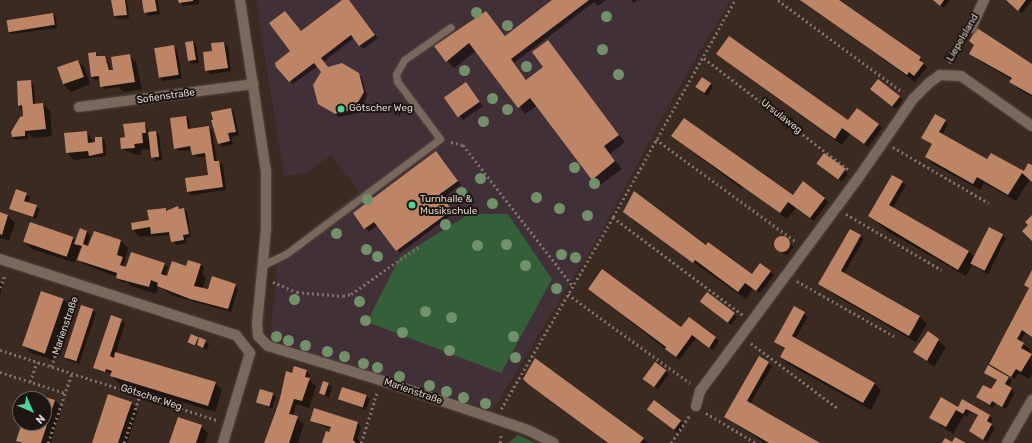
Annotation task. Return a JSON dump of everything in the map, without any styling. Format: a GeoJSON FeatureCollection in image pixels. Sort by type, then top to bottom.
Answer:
{"type":"FeatureCollection","features":[{"type":"Feature","properties":{"kind":"street"},"geometry":{"type":"LineString","coordinates":[[240,0],[266,172],[262,278]]}},
{"type":"Feature","properties":{"kind":"street","name":"Liepelsland"},"geometry":{"type":"LineString","coordinates":[[971,28],[984,0]]}},
{"type":"Feature","properties":{"kind":"street"},"geometry":{"type":"LineString","coordinates":[[696,406],[700,391],[859,177],[913,99],[940,74],[961,76],[1032,126]]}},
{"type":"Feature","properties":{"kind":"street","name":"Sofienstraße"},"geometry":{"type":"LineString","coordinates":[[78,108],[253,84]]}},
{"type":"Feature","properties":{"kind":"street","name":"Marienstraße"},"geometry":{"type":"LineString","coordinates":[[0,259],[236,335],[250,353],[229,424]]}},
{"type":"Feature","properties":{"kind":"street","name":"Marienstraße"},"geometry":{"type":"LineString","coordinates":[[262,278],[257,324],[258,336],[268,346],[380,380],[494,420],[528,430],[554,443]]}},
{"type":"Feature","properties":{"kind":"street"},"geometry":{"type":"LineString","coordinates":[[1008,443],[1032,400]]}},
{"type":"Feature","properties":{"kind":"street"},"geometry":{"type":"LineString","coordinates":[[223,443],[229,424]]}},
{"type":"Feature","properties":{"kind":"lane"},"geometry":{"type":"LineString","coordinates":[[263,265],[286,254],[440,139],[397,81],[396,74],[404,60],[451,27]]}},
{"type":"Feature","properties":{"kind":"path"},"geometry":{"type":"LineString","coordinates":[[494,420],[614,217],[656,139],[704,58],[735,0]]}},
{"type":"Feature","properties":{"kind":"path"},"geometry":{"type":"LineString","coordinates":[[778,0],[913,99]]}},
{"type":"Feature","properties":{"kind":"path","name":"Liepelsland"},"geometry":{"type":"LineString","coordinates":[[940,74],[971,28]]}},
{"type":"Feature","properties":{"kind":"path","name":"Ursulaweg"},"geometry":{"type":"LineString","coordinates":[[704,58],[859,177]]}},
{"type":"Feature","properties":{"kind":"path"},"geometry":{"type":"LineString","coordinates":[[440,139],[463,144],[573,286]]}},
{"type":"Feature","properties":{"kind":"path"},"geometry":{"type":"LineString","coordinates":[[656,139],[805,249]]}},
{"type":"Feature","properties":{"kind":"path"},"geometry":{"type":"LineString","coordinates":[[884,142],[989,203]]}},
{"type":"Feature","properties":{"kind":"path"},"geometry":{"type":"LineString","coordinates":[[836,208],[942,270]]}},
{"type":"Feature","properties":{"kind":"path"},"geometry":{"type":"LineString","coordinates":[[614,217],[752,321]]}},
{"type":"Feature","properties":{"kind":"path"},"geometry":{"type":"LineString","coordinates":[[262,278],[298,292],[343,296],[352,294],[418,248]]}},
{"type":"Feature","properties":{"kind":"path"},"geometry":{"type":"LineString","coordinates":[[786,274],[894,336]]}},
{"type":"Feature","properties":{"kind":"path","name":"Marienstraße"},"geometry":{"type":"LineString","coordinates":[[51,367],[80,285]]}},
{"type":"Feature","properties":{"kind":"path"},"geometry":{"type":"LineString","coordinates":[[568,294],[700,391]]}},
{"type":"Feature","properties":{"kind":"path"},"geometry":{"type":"LineString","coordinates":[[741,336],[839,409]]}},
{"type":"Feature","properties":{"kind":"path","name":"Marienstraße"},"geometry":{"type":"LineString","coordinates":[[0,352],[72,373]]}},
{"type":"Feature","properties":{"kind":"path"},"geometry":{"type":"LineString","coordinates":[[30,382],[37,362]]}},
{"type":"Feature","properties":{"kind":"path"},"geometry":{"type":"LineString","coordinates":[[0,372],[65,393]]}},
{"type":"Feature","properties":{"kind":"path"},"geometry":{"type":"LineString","coordinates":[[48,443],[72,373]]}},
{"type":"Feature","properties":{"kind":"path","name":"Götscher Weg"},"geometry":{"type":"LineString","coordinates":[[72,373],[229,424]]}},
{"type":"Feature","properties":{"kind":"path"},"geometry":{"type":"LineString","coordinates":[[361,443],[380,380]]}},
{"type":"Feature","properties":{"kind":"path"},"geometry":{"type":"LineString","coordinates":[[124,443],[140,394]]}},
{"type":"Feature","properties":{"kind":"path"},"geometry":{"type":"LineString","coordinates":[[671,443],[696,406],[756,443]]}},
{"type":"Feature","properties":{"kind":"shaded area"},"geometry":{"type":"Polygon","coordinates":[[[256,0],[730,0],[666,110],[604,227],[493,410],[270,340],[278,255],[359,192],[331,155],[306,173],[284,176],[256,0]]]}},
{"type":"Feature","properties":{"kind":"green space"},"geometry":{"type":"Polygon","coordinates":[[[469,214],[508,214],[552,279],[501,373],[367,322],[400,257],[469,214]]]}},
{"type":"Feature","properties":{"kind":"green space"},"geometry":{"type":"Polygon","coordinates":[[[518,435],[535,443],[508,443],[518,435]]]}},
{"type":"Feature","properties":{"kind":"building"},"geometry":{"type":"Polygon","coordinates":[[[111,0],[125,0],[127,15],[114,16],[111,0]]]}},
{"type":"Feature","properties":{"kind":"building"},"geometry":{"type":"Polygon","coordinates":[[[142,0],[155,0],[157,11],[144,13],[142,0]]]}},
{"type":"Feature","properties":{"kind":"building"},"geometry":{"type":"Polygon","coordinates":[[[178,0],[193,0],[193,1],[179,3],[178,0]]]}},
{"type":"Feature","properties":{"kind":"building"},"geometry":{"type":"Polygon","coordinates":[[[342,0],[349,0],[375,35],[359,46],[351,35],[321,58],[328,67],[342,63],[359,73],[364,92],[354,109],[335,114],[318,104],[313,85],[321,72],[314,63],[289,82],[276,67],[275,63],[290,51],[269,23],[285,11],[301,31],[342,0]]]}},
{"type":"Feature","properties":{"kind":"building"},"geometry":{"type":"Polygon","coordinates":[[[552,0],[589,0],[511,59],[526,80],[543,67],[532,52],[548,40],[619,135],[604,146],[615,161],[592,180],[530,98],[518,108],[469,43],[446,62],[434,46],[486,11],[505,36],[552,0]]]}},
{"type":"Feature","properties":{"kind":"building"},"geometry":{"type":"Polygon","coordinates":[[[800,0],[839,0],[921,57],[919,60],[924,63],[914,76],[909,72],[907,75],[800,0]]]}},
{"type":"Feature","properties":{"kind":"building"},"geometry":{"type":"Polygon","coordinates":[[[933,0],[944,0],[940,6],[933,0]]]}},
{"type":"Feature","properties":{"kind":"building"},"geometry":{"type":"Polygon","coordinates":[[[1006,0],[1026,0],[1018,11],[1006,0]]]}},
{"type":"Feature","properties":{"kind":"building"},"geometry":{"type":"Polygon","coordinates":[[[53,13],[55,25],[8,32],[7,20],[53,13]]]}},
{"type":"Feature","properties":{"kind":"building"},"geometry":{"type":"Polygon","coordinates":[[[977,28],[1032,64],[1032,95],[1009,82],[1012,78],[969,54],[974,45],[969,41],[977,28]]]}},
{"type":"Feature","properties":{"kind":"building"},"geometry":{"type":"Polygon","coordinates":[[[729,36],[848,120],[857,108],[879,124],[864,144],[842,128],[835,139],[716,54],[729,36]]]}},
{"type":"Feature","properties":{"kind":"building"},"geometry":{"type":"Polygon","coordinates":[[[193,41],[196,60],[188,61],[185,42],[193,41]]]}},
{"type":"Feature","properties":{"kind":"building"},"geometry":{"type":"Polygon","coordinates":[[[224,42],[228,68],[205,71],[203,52],[212,51],[211,43],[224,42]]]}},
{"type":"Feature","properties":{"kind":"building"},"geometry":{"type":"Polygon","coordinates":[[[174,45],[179,75],[159,78],[154,48],[174,45]]]}},
{"type":"Feature","properties":{"kind":"building"},"geometry":{"type":"Polygon","coordinates":[[[96,52],[96,56],[105,56],[109,70],[113,70],[111,57],[130,54],[135,82],[100,87],[99,76],[91,77],[88,53],[96,52]]]}},
{"type":"Feature","properties":{"kind":"building"},"geometry":{"type":"Polygon","coordinates":[[[78,60],[84,77],[63,84],[57,67],[78,60]]]}},
{"type":"Feature","properties":{"kind":"building"},"geometry":{"type":"Polygon","coordinates":[[[702,77],[711,83],[704,93],[695,87],[702,77]]]}},
{"type":"Feature","properties":{"kind":"building"},"geometry":{"type":"Polygon","coordinates":[[[878,79],[900,96],[892,106],[870,89],[878,79]]]}},
{"type":"Feature","properties":{"kind":"building"},"geometry":{"type":"Polygon","coordinates":[[[31,80],[33,104],[43,103],[46,129],[25,131],[25,136],[12,137],[11,132],[20,117],[23,116],[22,105],[18,106],[17,81],[31,80]]]}},
{"type":"Feature","properties":{"kind":"building"},"geometry":{"type":"Polygon","coordinates":[[[466,82],[480,102],[458,117],[444,97],[466,82]]]}},
{"type":"Feature","properties":{"kind":"building"},"geometry":{"type":"Polygon","coordinates":[[[231,108],[236,132],[228,133],[230,141],[218,144],[211,120],[213,120],[211,112],[231,108]]]}},
{"type":"Feature","properties":{"kind":"building"},"geometry":{"type":"Polygon","coordinates":[[[935,114],[946,120],[939,132],[987,159],[991,153],[1024,171],[1028,163],[1032,165],[1032,182],[1022,173],[1008,195],[977,177],[973,184],[925,157],[932,144],[921,138],[935,114]]]}},
{"type":"Feature","properties":{"kind":"building"},"geometry":{"type":"Polygon","coordinates":[[[186,116],[188,129],[209,126],[214,161],[219,161],[223,187],[187,192],[185,178],[208,175],[205,153],[192,155],[190,146],[174,149],[170,118],[186,116]]]}},
{"type":"Feature","properties":{"kind":"building"},"geometry":{"type":"Polygon","coordinates":[[[684,118],[793,195],[803,181],[825,198],[810,218],[788,202],[780,213],[671,136],[684,118]]]}},
{"type":"Feature","properties":{"kind":"building"},"geometry":{"type":"Polygon","coordinates":[[[145,122],[146,133],[142,133],[143,143],[134,144],[135,148],[121,149],[120,138],[125,137],[123,124],[145,122]]]}},
{"type":"Feature","properties":{"kind":"building"},"geometry":{"type":"Polygon","coordinates":[[[87,131],[88,143],[95,142],[95,137],[102,137],[103,153],[89,156],[88,151],[66,153],[64,133],[87,131]]]}},
{"type":"Feature","properties":{"kind":"building"},"geometry":{"type":"Polygon","coordinates":[[[156,131],[159,157],[151,158],[148,132],[156,131]]]}},
{"type":"Feature","properties":{"kind":"building"},"geometry":{"type":"Polygon","coordinates":[[[436,151],[458,181],[440,194],[452,210],[396,251],[374,222],[364,229],[353,213],[436,151]]]}},
{"type":"Feature","properties":{"kind":"building"},"geometry":{"type":"Polygon","coordinates":[[[824,153],[846,169],[838,179],[816,164],[824,153]]]}},
{"type":"Feature","properties":{"kind":"building"},"geometry":{"type":"Polygon","coordinates":[[[892,175],[903,181],[889,205],[969,251],[958,270],[868,216],[892,175]]]}},
{"type":"Feature","properties":{"kind":"building"},"geometry":{"type":"Polygon","coordinates":[[[16,189],[27,193],[24,201],[37,205],[33,217],[9,209],[16,189]]]}},
{"type":"Feature","properties":{"kind":"building"},"geometry":{"type":"Polygon","coordinates":[[[634,191],[706,245],[708,242],[752,274],[760,263],[771,271],[756,291],[745,283],[738,292],[695,260],[693,263],[623,212],[634,191]]]}},
{"type":"Feature","properties":{"kind":"building"},"geometry":{"type":"Polygon","coordinates":[[[178,206],[179,209],[184,208],[189,234],[183,235],[184,240],[171,242],[169,232],[151,234],[150,227],[132,230],[131,223],[149,220],[147,210],[166,208],[166,211],[178,206]]]}},
{"type":"Feature","properties":{"kind":"building"},"geometry":{"type":"Polygon","coordinates":[[[0,212],[8,215],[2,235],[0,234],[0,212]]]}},
{"type":"Feature","properties":{"kind":"building"},"geometry":{"type":"Polygon","coordinates":[[[1032,215],[1032,241],[1022,231],[1028,225],[1025,222],[1032,215]]]}},
{"type":"Feature","properties":{"kind":"building"},"geometry":{"type":"Polygon","coordinates":[[[30,222],[73,237],[67,257],[23,242],[30,222]]]}},
{"type":"Feature","properties":{"kind":"building"},"geometry":{"type":"Polygon","coordinates":[[[989,227],[1003,234],[985,271],[970,264],[989,227]]]}},
{"type":"Feature","properties":{"kind":"building"},"geometry":{"type":"Polygon","coordinates":[[[80,228],[87,231],[83,244],[88,246],[94,231],[121,240],[117,255],[123,257],[120,265],[126,267],[131,252],[165,263],[161,274],[167,276],[172,261],[186,266],[188,260],[201,264],[194,286],[208,289],[212,276],[236,284],[228,309],[190,299],[157,286],[158,283],[151,280],[149,287],[119,279],[116,278],[117,273],[77,260],[82,246],[74,244],[80,228]]]}},
{"type":"Feature","properties":{"kind":"building"},"geometry":{"type":"Polygon","coordinates":[[[850,229],[861,235],[841,271],[920,316],[909,336],[818,284],[850,229]]]}},
{"type":"Feature","properties":{"kind":"building"},"geometry":{"type":"Polygon","coordinates":[[[782,236],[789,241],[790,244],[785,251],[782,252],[775,247],[774,244],[779,237],[782,236]]]}},
{"type":"Feature","properties":{"kind":"building"},"geometry":{"type":"Polygon","coordinates":[[[602,269],[681,327],[689,317],[716,337],[709,348],[692,335],[676,357],[665,349],[666,347],[588,289],[602,269]]]}},
{"type":"Feature","properties":{"kind":"building"},"geometry":{"type":"Polygon","coordinates":[[[1032,270],[1032,337],[1022,330],[1017,339],[1024,343],[1021,348],[1032,354],[1021,372],[1016,369],[1011,377],[989,364],[1029,288],[1024,285],[1032,270]]]}},
{"type":"Feature","properties":{"kind":"building"},"geometry":{"type":"Polygon","coordinates":[[[41,291],[64,299],[45,354],[22,346],[41,291]]]}},
{"type":"Feature","properties":{"kind":"building"},"geometry":{"type":"Polygon","coordinates":[[[707,292],[735,313],[728,323],[700,302],[707,292]]]}},
{"type":"Feature","properties":{"kind":"building"},"geometry":{"type":"Polygon","coordinates":[[[81,305],[93,309],[76,361],[64,357],[81,305]]]}},
{"type":"Feature","properties":{"kind":"building"},"geometry":{"type":"Polygon","coordinates":[[[794,306],[805,312],[792,336],[875,383],[863,403],[780,357],[785,348],[774,342],[794,306]]]}},
{"type":"Feature","properties":{"kind":"building"},"geometry":{"type":"Polygon","coordinates":[[[111,315],[122,319],[110,356],[114,358],[115,352],[216,382],[208,406],[110,376],[112,371],[106,369],[105,372],[93,368],[111,315]]]}},
{"type":"Feature","properties":{"kind":"building"},"geometry":{"type":"Polygon","coordinates":[[[928,331],[939,339],[927,361],[913,352],[928,331]]]}},
{"type":"Feature","properties":{"kind":"building"},"geometry":{"type":"Polygon","coordinates":[[[191,334],[198,337],[195,345],[187,342],[191,334]]]}},
{"type":"Feature","properties":{"kind":"building"},"geometry":{"type":"Polygon","coordinates":[[[199,337],[206,340],[203,348],[197,345],[199,337]]]}},
{"type":"Feature","properties":{"kind":"building"},"geometry":{"type":"Polygon","coordinates":[[[759,356],[769,362],[747,401],[820,443],[769,443],[724,417],[759,356]]]}},
{"type":"Feature","properties":{"kind":"building"},"geometry":{"type":"Polygon","coordinates":[[[535,358],[644,438],[640,443],[608,443],[523,379],[535,358]]]}},
{"type":"Feature","properties":{"kind":"building"},"geometry":{"type":"Polygon","coordinates":[[[655,362],[666,370],[654,387],[643,379],[655,362]]]}},
{"type":"Feature","properties":{"kind":"building"},"geometry":{"type":"Polygon","coordinates":[[[988,365],[1009,377],[1005,384],[1012,388],[1002,407],[992,401],[990,405],[976,397],[983,385],[991,389],[997,380],[984,373],[988,365]]]}},
{"type":"Feature","properties":{"kind":"building"},"geometry":{"type":"Polygon","coordinates":[[[294,366],[307,370],[305,377],[310,378],[302,401],[294,399],[289,414],[298,416],[289,443],[264,443],[279,402],[286,371],[292,373],[294,366]]]}},
{"type":"Feature","properties":{"kind":"building"},"geometry":{"type":"Polygon","coordinates":[[[323,381],[329,383],[325,395],[319,393],[323,381]]]}},
{"type":"Feature","properties":{"kind":"building"},"geometry":{"type":"Polygon","coordinates":[[[342,387],[367,395],[363,407],[338,399],[342,387]]]}},
{"type":"Feature","properties":{"kind":"building"},"geometry":{"type":"Polygon","coordinates":[[[260,389],[273,393],[269,406],[256,402],[260,389]]]}},
{"type":"Feature","properties":{"kind":"building"},"geometry":{"type":"Polygon","coordinates":[[[108,394],[132,402],[118,443],[92,443],[108,394]]]}},
{"type":"Feature","properties":{"kind":"building"},"geometry":{"type":"Polygon","coordinates":[[[941,397],[958,407],[962,399],[990,415],[987,421],[992,424],[983,440],[969,431],[978,415],[966,409],[963,414],[956,410],[946,427],[929,418],[941,397]]]}},
{"type":"Feature","properties":{"kind":"building"},"geometry":{"type":"Polygon","coordinates":[[[52,399],[55,400],[52,409],[52,399]]]}},
{"type":"Feature","properties":{"kind":"building"},"geometry":{"type":"Polygon","coordinates":[[[654,400],[681,420],[674,430],[647,410],[654,400]]]}},
{"type":"Feature","properties":{"kind":"building"},"geometry":{"type":"Polygon","coordinates":[[[314,408],[358,422],[353,440],[356,443],[322,443],[326,431],[329,432],[331,427],[310,421],[314,408]]]}},
{"type":"Feature","properties":{"kind":"building"},"geometry":{"type":"Polygon","coordinates":[[[178,417],[202,425],[196,443],[169,443],[178,417]]]}},
{"type":"Feature","properties":{"kind":"building"},"geometry":{"type":"Polygon","coordinates":[[[19,431],[45,431],[41,443],[23,443],[16,441],[19,431]]]}},
{"type":"Feature","properties":{"kind":"building"},"geometry":{"type":"Polygon","coordinates":[[[955,437],[966,443],[942,443],[945,438],[952,442],[955,437]]]}},
{"type":"Feature","properties":{"kind":"place","name":"Götscher Weg"},"geometry":{"type":"Point","coordinates":[341,109]}},
{"type":"Feature","properties":{"kind":"place","name":"Turnhalle & Musikschule"},"geometry":{"type":"Point","coordinates":[412,205]}}]}
